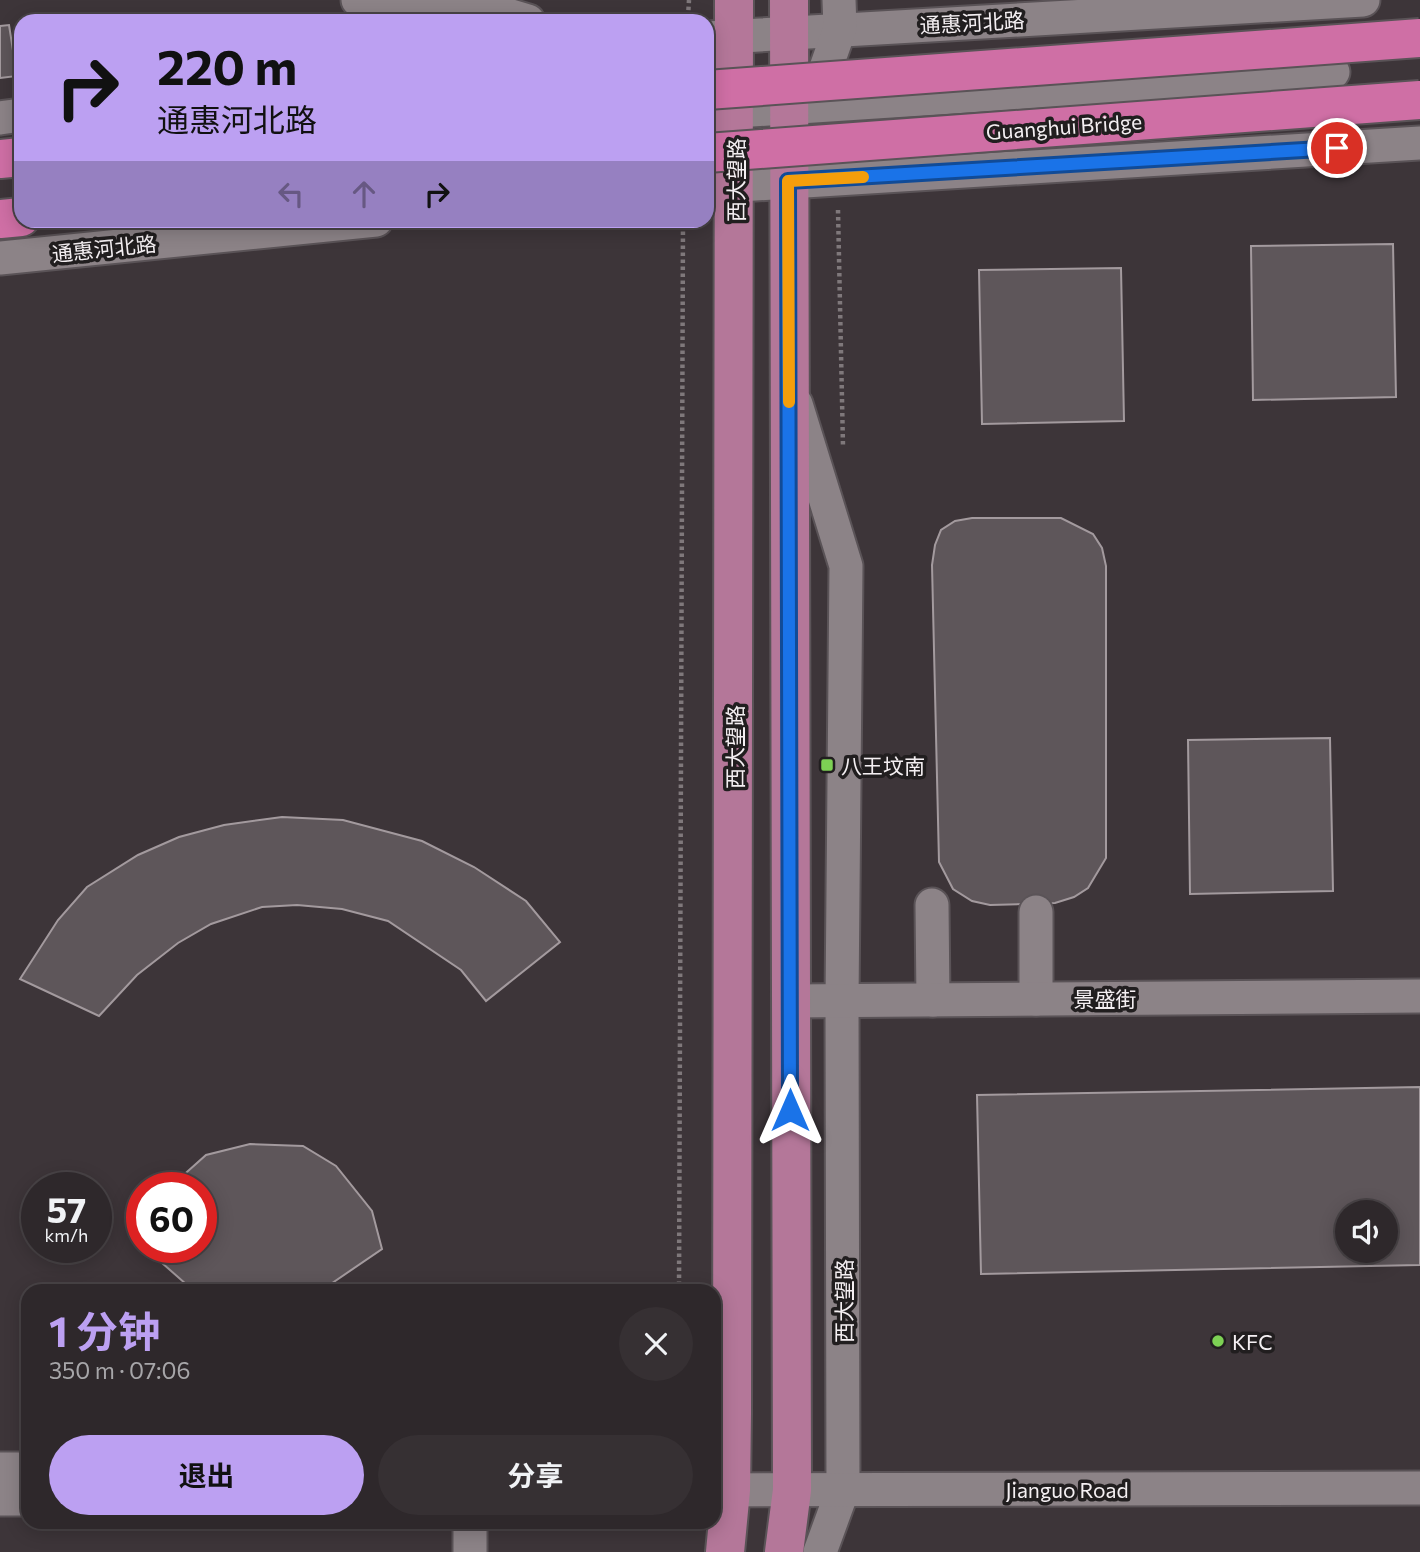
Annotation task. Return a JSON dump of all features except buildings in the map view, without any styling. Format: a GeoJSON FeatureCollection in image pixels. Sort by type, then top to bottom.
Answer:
{"type":"FeatureCollection","features":[{"type":"Feature","properties":{"kind":"highway"},"geometry":{"type":"LineString","coordinates":[[716,104],[1420,38]]}},
{"type":"Feature","properties":{"kind":"highway","name":"Guanghui Bridge"},"geometry":{"type":"LineString","coordinates":[[714,152],[1420,100]]}},
{"type":"Feature","properties":{"kind":"main road","name":"西大望路"},"geometry":{"type":"LineString","coordinates":[[785,1552],[792,1490],[788,181],[801,106],[789,11]]}},
{"type":"Feature","properties":{"kind":"main road","name":"西大望路"},"geometry":{"type":"LineString","coordinates":[[725,1552],[722,1490],[721,186],[716,104],[727,19]]}},
{"type":"Feature","properties":{"kind":"street"},"geometry":{"type":"LineString","coordinates":[[358,0],[504,14]]}},
{"type":"Feature","properties":{"kind":"street","name":"通惠河北路"},"geometry":{"type":"LineString","coordinates":[[727,19],[789,11],[1363,0]]}},
{"type":"Feature","properties":{"kind":"street"},"geometry":{"type":"LineString","coordinates":[[1329,2],[1337,148]]}},
{"type":"Feature","properties":{"kind":"street","name":"西大望路"},"geometry":{"type":"LineString","coordinates":[[801,106],[839,10]]}},
{"type":"Feature","properties":{"kind":"street"},"geometry":{"type":"LineString","coordinates":[[716,104],[801,106],[964,98],[1333,72]]}},
{"type":"Feature","properties":{"kind":"street"},"geometry":{"type":"LineString","coordinates":[[721,186],[1420,143]]}},
{"type":"Feature","properties":{"kind":"street","name":"通惠河北路"},"geometry":{"type":"LineString","coordinates":[[0,258],[120,233],[218,228]]}},
{"type":"Feature","properties":{"kind":"street","name":"西大望路"},"geometry":{"type":"LineString","coordinates":[[789,382],[846,566],[842,1001],[843,1489],[820,1552]]}},
{"type":"Feature","properties":{"kind":"street"},"geometry":{"type":"LineString","coordinates":[[932,905],[933,1000]]}},
{"type":"Feature","properties":{"kind":"street"},"geometry":{"type":"LineString","coordinates":[[1036,912],[1036,999]]}},
{"type":"Feature","properties":{"kind":"street","name":"景盛街"},"geometry":{"type":"LineString","coordinates":[[790,1002],[1420,996]]}},
{"type":"Feature","properties":{"kind":"street"},"geometry":{"type":"LineString","coordinates":[[0,1469],[18,1469],[21,1472]]}},
{"type":"Feature","properties":{"kind":"street","name":"Jianguo Road"},"geometry":{"type":"LineString","coordinates":[[722,1490],[1420,1488]]}},
{"type":"Feature","properties":{"kind":"street"},"geometry":{"type":"LineString","coordinates":[[0,1499],[21,1499]]}},
{"type":"Feature","properties":{"kind":"street"},"geometry":{"type":"LineString","coordinates":[[470,1529],[470,1552]]}},
{"type":"Feature","properties":{"kind":"path"},"geometry":{"type":"LineString","coordinates":[[837,178],[843,457]]}},
{"type":"Feature","properties":{"kind":"path"},"geometry":{"type":"LineString","coordinates":[[679,1284],[683,228]]}},
{"type":"Feature","properties":{"kind":"slow traffic"},"geometry":{"type":"LineString","coordinates":[[789,402],[788,181],[863,177]]}},
{"type":"Feature","properties":{"kind":"place","name":"八王坟南"},"geometry":{"type":"Point","coordinates":[827,765]}},
{"type":"Feature","properties":{"kind":"place","name":"KFC"},"geometry":{"type":"Point","coordinates":[1218,1341]}},
{"type":"Feature","properties":{"kind":"route"},"geometry":{"type":"LineString","coordinates":[[790,1110],[788,181],[1337,148]]}}]}
